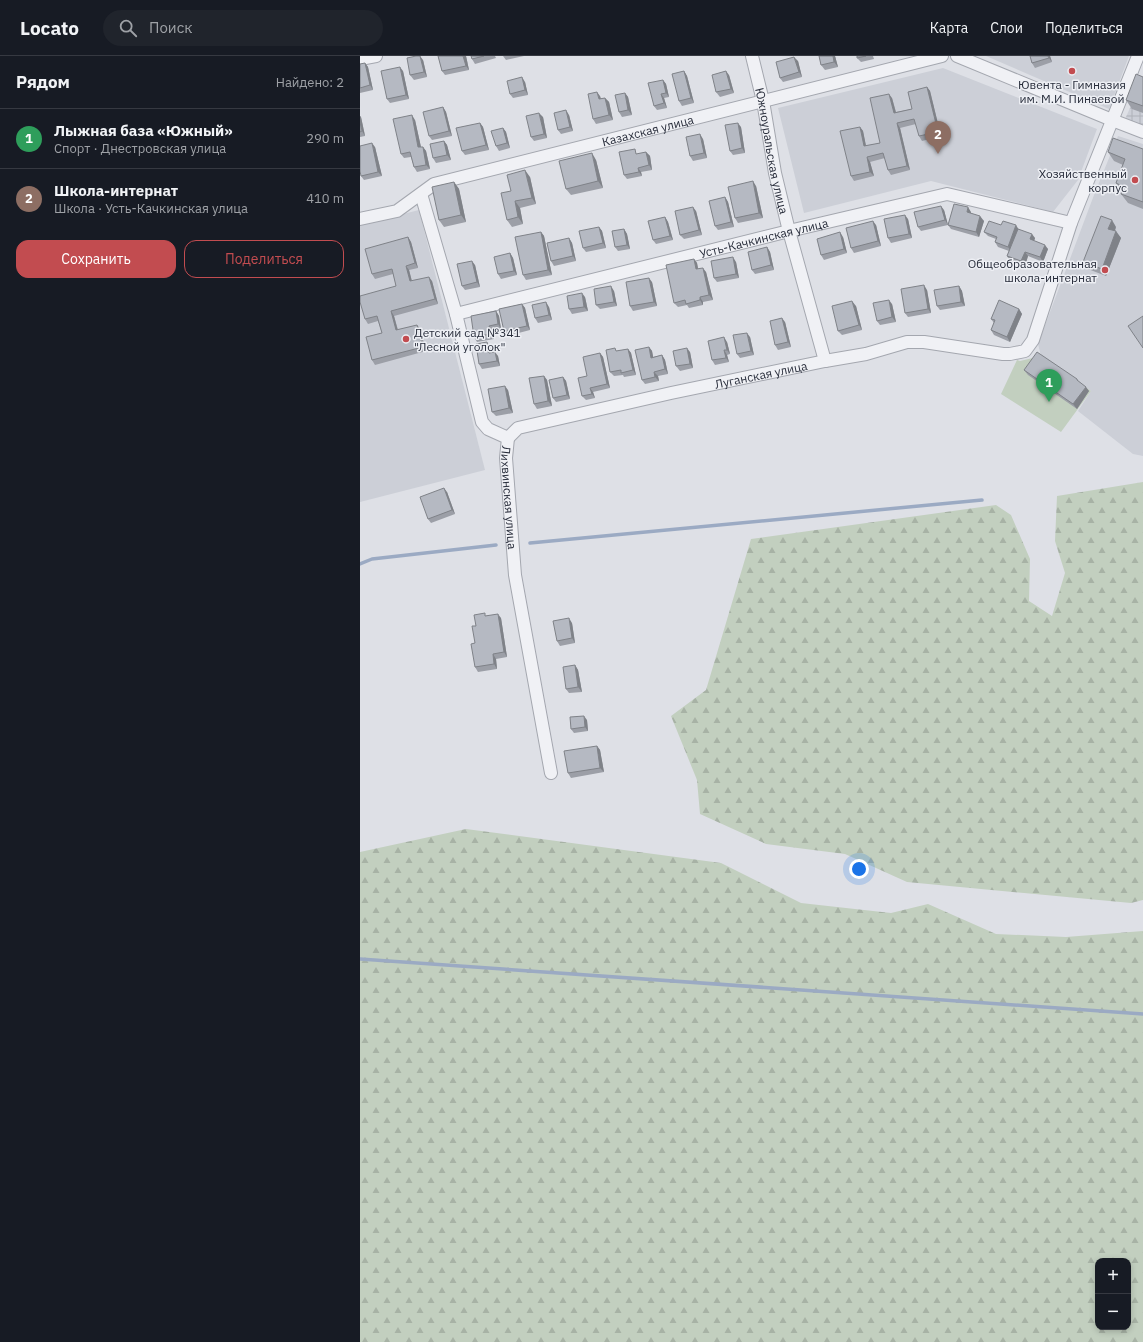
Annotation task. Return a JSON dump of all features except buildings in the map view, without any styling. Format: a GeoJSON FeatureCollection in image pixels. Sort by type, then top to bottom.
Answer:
{"type":"FeatureCollection","features":[{"type":"Feature","properties":{"kind":"street"},"geometry":{"type":"LineString","coordinates":[[360,59],[376,56]]}},
{"type":"Feature","properties":{"kind":"street","name":"Южноуральская улица"},"geometry":{"type":"LineString","coordinates":[[752,56],[763,101],[775,172],[789,231],[825,361]]}},
{"type":"Feature","properties":{"kind":"street","name":"Казахская улица"},"geometry":{"type":"LineString","coordinates":[[360,219],[397,211],[434,184],[942,56]]}},
{"type":"Feature","properties":{"kind":"street"},"geometry":{"type":"LineString","coordinates":[[957,56],[1143,132]]}},
{"type":"Feature","properties":{"kind":"street"},"geometry":{"type":"LineString","coordinates":[[1072,224],[1138,56]]}},
{"type":"Feature","properties":{"kind":"street","name":"Лихвинская улица"},"geometry":{"type":"LineString","coordinates":[[421,194],[456,314],[482,422],[488,429],[508,438],[506,458],[515,574],[551,773]]}},
{"type":"Feature","properties":{"kind":"street","name":"Усть-Качкинская улица"},"geometry":{"type":"LineString","coordinates":[[456,314],[789,231],[947,194],[1072,224]]}},
{"type":"Feature","properties":{"kind":"street","name":"Луганская улица"},"geometry":{"type":"LineString","coordinates":[[508,438],[518,428],[825,361],[866,354],[900,344],[916,342],[1003,354],[1020,353],[1025,351],[1033,340],[1072,224]]}},
{"type":"Feature","properties":{"kind":"shaded area","name":"Ювента - Гимназия им. М.И. Пинаевой"},"geometry":{"type":"Polygon","coordinates":[[[986,56],[1129,56],[1109,109],[986,56]]]}},
{"type":"Feature","properties":{"kind":"shaded area"},"geometry":{"type":"Polygon","coordinates":[[[943,68],[1097,129],[1078,180],[1053,212],[931,181],[804,213],[778,108],[943,68]]]}},
{"type":"Feature","properties":{"kind":"shaded area"},"geometry":{"type":"Polygon","coordinates":[[[1143,79],[1143,135],[1121,128],[1143,79]]]}},
{"type":"Feature","properties":{"kind":"shaded area","name":"Общеобразовательная школа-интернат"},"geometry":{"type":"Polygon","coordinates":[[[1118,136],[1143,144],[1143,456],[1133,454],[1078,411],[1091,391],[1041,356],[1038,344],[1094,195],[1118,136]]]}},
{"type":"Feature","properties":{"kind":"shaded area","name":"Детский сад №341 \"Лесной уголок\""},"geometry":{"type":"Polygon","coordinates":[[[419,210],[485,470],[360,502],[360,225],[419,210]]]}},
{"type":"Feature","properties":{"kind":"green space"},"geometry":{"type":"Polygon","coordinates":[[[1041,356],[1091,391],[1061,432],[1001,394],[1017,360],[1020,361],[1041,356]]]}},
{"type":"Feature","properties":{"kind":"green space"},"geometry":{"type":"Polygon","coordinates":[[[1143,482],[1143,900],[1131,903],[907,882],[845,854],[766,844],[700,814],[697,780],[671,716],[706,690],[751,539],[996,505],[1011,515],[1030,559],[1029,601],[1052,616],[1065,573],[1055,541],[1057,496],[1143,482]]]}},
{"type":"Feature","properties":{"kind":"green space"},"geometry":{"type":"Polygon","coordinates":[[[466,829],[721,863],[801,903],[891,913],[928,904],[996,934],[1066,937],[1143,931],[1143,1342],[360,1342],[360,852],[466,829]]]}},
{"type":"Feature","properties":{"kind":"waterway"},"geometry":{"type":"LineString","coordinates":[[530,543],[982,500]]}},
{"type":"Feature","properties":{"kind":"waterway"},"geometry":{"type":"LineString","coordinates":[[360,564],[372,559],[496,545]]}},
{"type":"Feature","properties":{"kind":"waterway"},"geometry":{"type":"LineString","coordinates":[[360,959],[1143,1014]]}},
{"type":"Feature","properties":{"kind":"place","name":"Ювента - Гимназия им. М.И. Пинаевой"},"geometry":{"type":"Point","coordinates":[1072,71]}},
{"type":"Feature","properties":{"kind":"place","name":"Школа-интернат"},"geometry":{"type":"Point","coordinates":[938,154]}},
{"type":"Feature","properties":{"kind":"place","name":"Хозяйственный корпус"},"geometry":{"type":"Point","coordinates":[1135,180]}},
{"type":"Feature","properties":{"kind":"place","name":"Общеобразовательная школа-интернат"},"geometry":{"type":"Point","coordinates":[1105,270]}},
{"type":"Feature","properties":{"kind":"place","name":"Детский сад №341 \"Лесной уголок\""},"geometry":{"type":"Point","coordinates":[406,339]}},
{"type":"Feature","properties":{"kind":"place","name":"Лыжная база «Южный»"},"geometry":{"type":"Point","coordinates":[1049,402]}}]}
